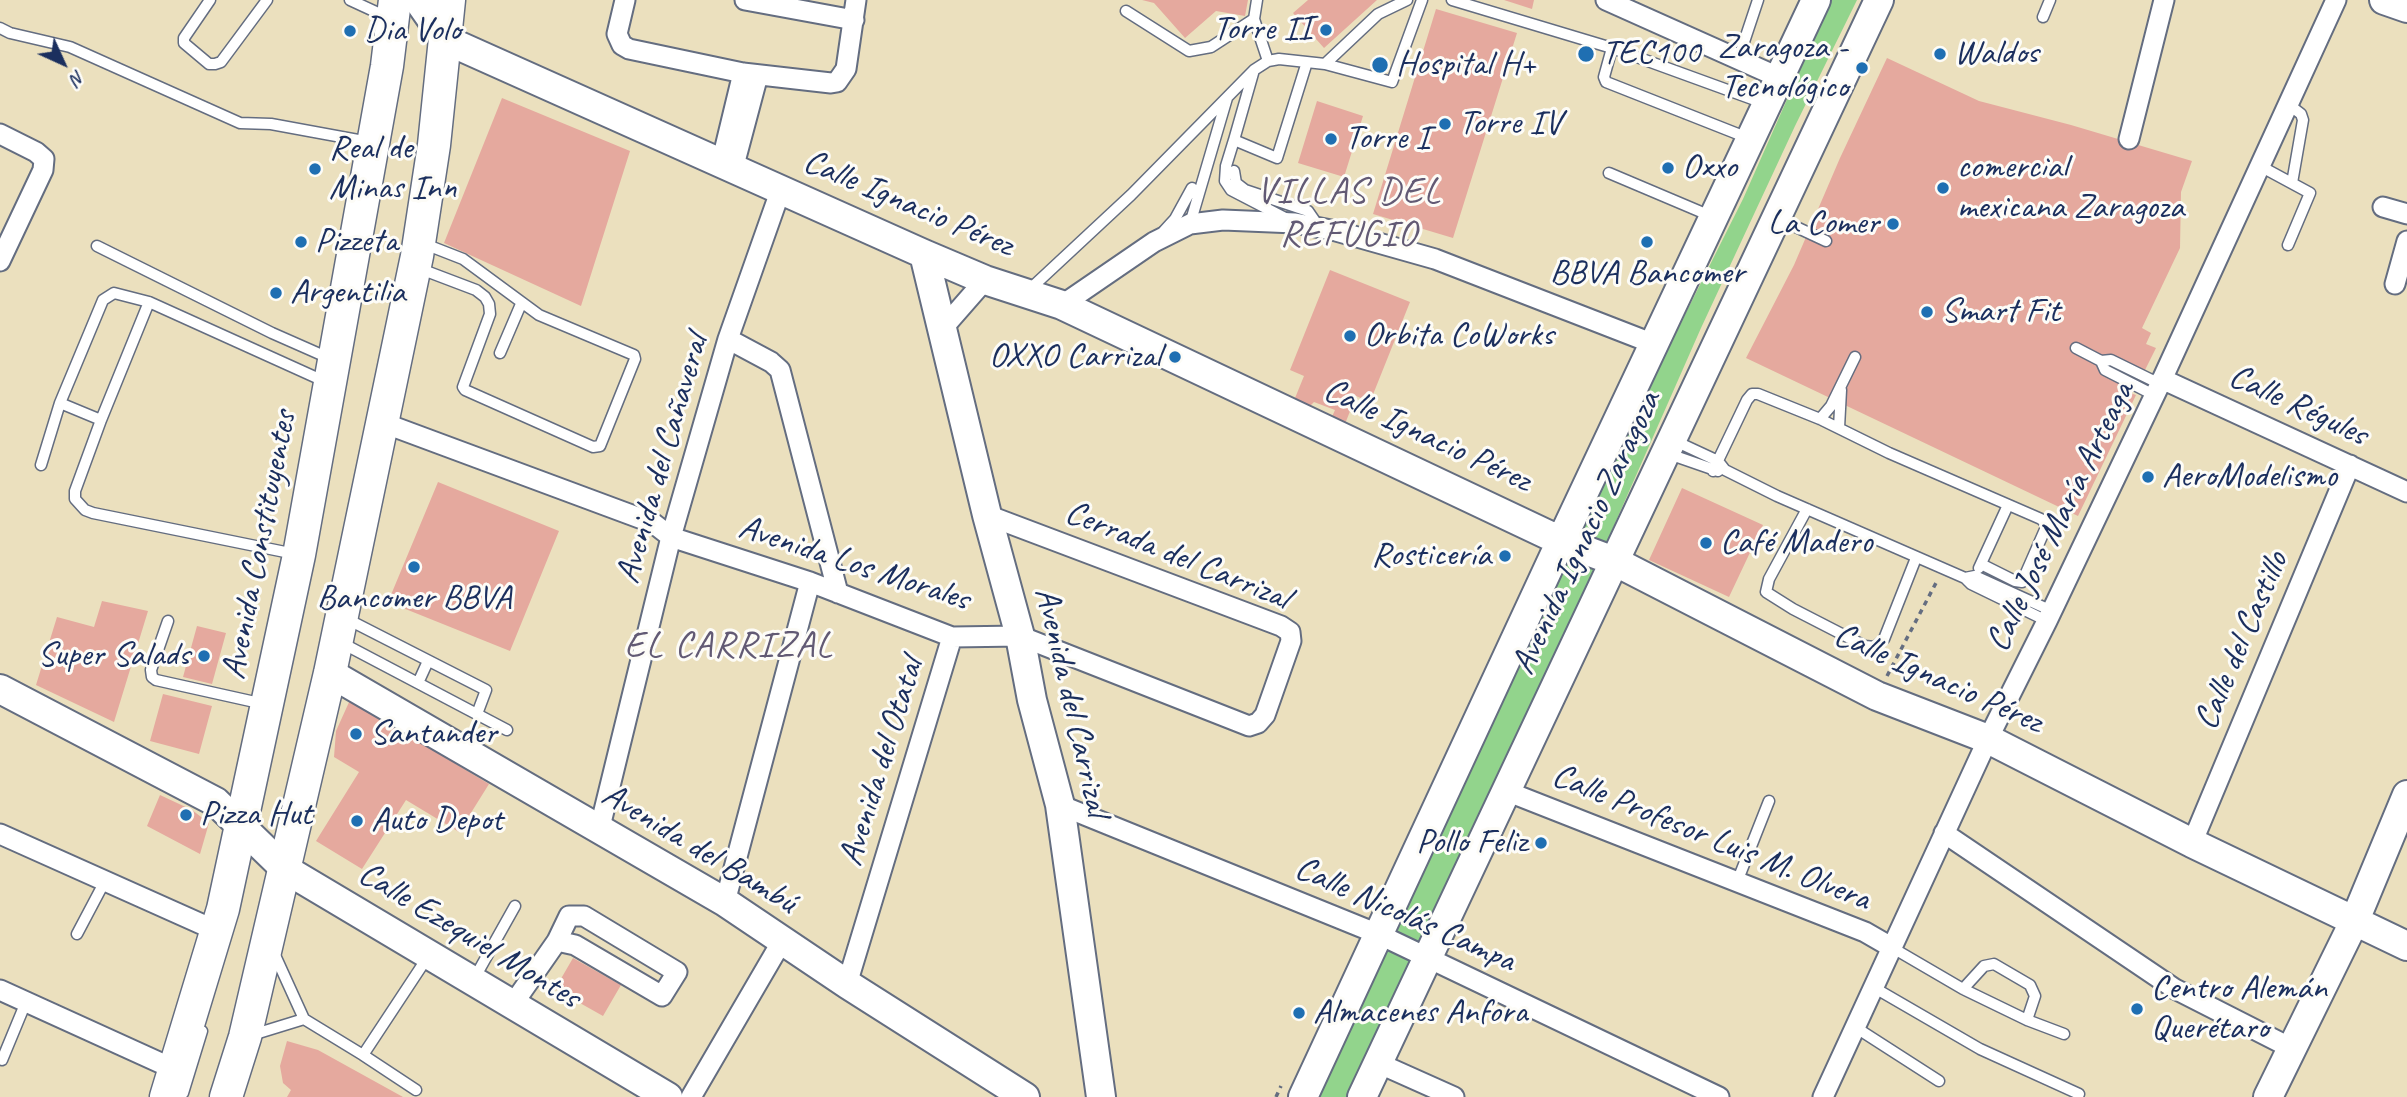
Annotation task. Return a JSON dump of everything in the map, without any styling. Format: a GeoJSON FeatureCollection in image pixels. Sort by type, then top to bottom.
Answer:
{"type":"FeatureCollection","features":[{"type":"Feature","properties":{"kind":"main road","name":"Avenida Constituyentes"},"geometry":{"type":"LineString","coordinates":[[174,1088],[217,931],[249,834],[268,705],[333,372],[394,10]]}},
{"type":"Feature","properties":{"kind":"main road"},"geometry":{"type":"LineString","coordinates":[[226,1097],[241,1051],[268,938],[281,865],[330,673],[377,418],[417,254],[441,23]]}},
{"type":"Feature","properties":{"kind":"street"},"geometry":{"type":"LineString","coordinates":[[418,0],[441,23]]}},
{"type":"Feature","properties":{"kind":"street"},"geometry":{"type":"LineString","coordinates":[[625,0],[617,34],[622,45],[629,49],[751,74],[837,82],[846,69],[855,10],[745,0]]}},
{"type":"Feature","properties":{"kind":"street"},"geometry":{"type":"LineString","coordinates":[[1606,0],[1778,77]]}},
{"type":"Feature","properties":{"kind":"street","name":"Avenida Ignacio Zaragoza"},"geometry":{"type":"LineString","coordinates":[[1303,1097],[1816,0]]}},
{"type":"Feature","properties":{"kind":"street","name":"Avenida Ignacio Zaragoza"},"geometry":{"type":"LineString","coordinates":[[1362,1097],[1878,0]]}},
{"type":"Feature","properties":{"kind":"street"},"geometry":{"type":"LineString","coordinates":[[2129,139],[2164,0]]}},
{"type":"Feature","properties":{"kind":"street","name":"Calle José María Arteaga"},"geometry":{"type":"LineString","coordinates":[[1823,1097],[1988,739],[2050,616],[2159,386],[2336,0]]}},
{"type":"Feature","properties":{"kind":"street"},"geometry":{"type":"LineString","coordinates":[[2384,0],[2407,8]]}},
{"type":"Feature","properties":{"kind":"street","name":"Calle Ignacio Pérez"},"geometry":{"type":"LineString","coordinates":[[441,23],[727,166],[924,254],[985,279],[1062,305],[1561,541],[1614,561],[1877,696],[1988,739],[2192,843],[2407,946]]}},
{"type":"Feature","properties":{"kind":"street"},"geometry":{"type":"LineString","coordinates":[[727,166],[751,74]]}},
{"type":"Feature","properties":{"kind":"street"},"geometry":{"type":"LineString","coordinates":[[0,134],[36,152],[44,159],[43,170],[0,261]]}},
{"type":"Feature","properties":{"kind":"street","name":"Avenida del Cañaveral"},"geometry":{"type":"LineString","coordinates":[[599,831],[671,537],[728,339],[781,189]]}},
{"type":"Feature","properties":{"kind":"street"},"geometry":{"type":"LineString","coordinates":[[2383,207],[2407,214]]}},
{"type":"Feature","properties":{"kind":"street"},"geometry":{"type":"LineString","coordinates":[[1062,305],[1154,242],[1190,224],[1223,220],[1295,223],[1436,259],[1654,344]]}},
{"type":"Feature","properties":{"kind":"street"},"geometry":{"type":"LineString","coordinates":[[2395,284],[2407,241]]}},
{"type":"Feature","properties":{"kind":"street","name":"Avenida del Carrizal"},"geometry":{"type":"LineString","coordinates":[[924,254],[1060,805],[1101,1097]]}},
{"type":"Feature","properties":{"kind":"street"},"geometry":{"type":"LineString","coordinates":[[943,328],[985,279]]}},
{"type":"Feature","properties":{"kind":"street"},"geometry":{"type":"LineString","coordinates":[[728,339],[771,362],[780,370],[838,593]]}},
{"type":"Feature","properties":{"kind":"street","name":"Calle Régules"},"geometry":{"type":"LineString","coordinates":[[2159,386],[2350,465],[2407,492]]}},
{"type":"Feature","properties":{"kind":"street","name":"Avenida Los Morales"},"geometry":{"type":"LineString","coordinates":[[377,418],[653,523],[671,537],[810,582],[952,638],[1020,636]]}},
{"type":"Feature","properties":{"kind":"street","name":"Calle del Castillo"},"geometry":{"type":"LineString","coordinates":[[2192,843],[2350,465]]}},
{"type":"Feature","properties":{"kind":"street","name":"Cerrada del Carrizal"},"geometry":{"type":"LineString","coordinates":[[987,515],[1281,626],[1290,632],[1291,641],[1265,715],[1258,723],[1249,726],[1020,636]]}},
{"type":"Feature","properties":{"kind":"street"},"geometry":{"type":"LineString","coordinates":[[725,902],[810,582]]}},
{"type":"Feature","properties":{"kind":"street","name":"Avenida del Otatal"},"geometry":{"type":"LineString","coordinates":[[847,984],[952,638]]}},
{"type":"Feature","properties":{"kind":"street","name":"Avenida del Bambú"},"geometry":{"type":"LineString","coordinates":[[330,673],[725,902],[847,984],[1025,1097]]}},
{"type":"Feature","properties":{"kind":"street","name":"Calle Ezequiel Montes"},"geometry":{"type":"LineString","coordinates":[[0,689],[216,802],[281,865],[668,1097]]}},
{"type":"Feature","properties":{"kind":"street","name":"Calle Profesor Luis M. Olvera"},"geometry":{"type":"LineString","coordinates":[[1506,791],[1865,932],[1891,947]]}},
{"type":"Feature","properties":{"kind":"street"},"geometry":{"type":"LineString","coordinates":[[2268,1097],[2355,920],[2407,795]]}},
{"type":"Feature","properties":{"kind":"street","name":"Calle Nicolás Campa"},"geometry":{"type":"LineString","coordinates":[[1060,805],[1428,956],[1719,1097]]}},
{"type":"Feature","properties":{"kind":"street"},"geometry":{"type":"LineString","coordinates":[[1944,833],[2175,989],[2291,1048]]}},
{"type":"Feature","properties":{"kind":"street"},"geometry":{"type":"LineString","coordinates":[[0,834],[217,931]]}},
{"type":"Feature","properties":{"kind":"street"},"geometry":{"type":"LineString","coordinates":[[513,1004],[556,941],[569,916],[584,916],[677,972],[662,996],[575,945],[556,941]]}},
{"type":"Feature","properties":{"kind":"street"},"geometry":{"type":"LineString","coordinates":[[691,1097],[782,941]]}},
{"type":"Feature","properties":{"kind":"street"},"geometry":{"type":"LineString","coordinates":[[0,990],[26,1002],[174,1088]]}},
{"type":"Feature","properties":{"kind":"street"},"geometry":{"type":"LineString","coordinates":[[239,1097],[241,1051]]}},
{"type":"Feature","properties":{"kind":"street"},"geometry":{"type":"LineString","coordinates":[[1378,1063],[1454,1097]]}},
{"type":"Feature","properties":{"kind":"lane"},"geometry":{"type":"LineString","coordinates":[[210,0],[184,38],[184,43],[209,64],[220,62],[267,0]]}},
{"type":"Feature","properties":{"kind":"lane"},"geometry":{"type":"LineString","coordinates":[[350,0],[394,10]]}},
{"type":"Feature","properties":{"kind":"lane"},"geometry":{"type":"LineString","coordinates":[[1257,0],[1254,19],[1268,61]]}},
{"type":"Feature","properties":{"kind":"lane"},"geometry":{"type":"LineString","coordinates":[[1325,64],[1378,14],[1407,0]]}},
{"type":"Feature","properties":{"kind":"lane"},"geometry":{"type":"LineString","coordinates":[[1026,292],[1131,195],[1254,69],[1268,61],[1279,59],[1325,64],[1392,82],[1422,0]]}},
{"type":"Feature","properties":{"kind":"lane"},"geometry":{"type":"LineString","coordinates":[[1452,0],[1612,48],[1766,105]]}},
{"type":"Feature","properties":{"kind":"lane"},"geometry":{"type":"LineString","coordinates":[[1738,60],[1758,0]]}},
{"type":"Feature","properties":{"kind":"lane"},"geometry":{"type":"LineString","coordinates":[[2043,17],[2050,0]]}},
{"type":"Feature","properties":{"kind":"lane"},"geometry":{"type":"LineString","coordinates":[[1126,11],[1189,51],[1211,47],[1254,19]]}},
{"type":"Feature","properties":{"kind":"lane"},"geometry":{"type":"LineString","coordinates":[[0,28],[10,33],[70,47],[240,123],[271,124],[373,142]]}},
{"type":"Feature","properties":{"kind":"lane"},"geometry":{"type":"LineString","coordinates":[[1612,48],[1604,77],[1606,82],[1750,139]]}},
{"type":"Feature","properties":{"kind":"lane"},"geometry":{"type":"LineString","coordinates":[[1234,140],[1277,158],[1307,62]]}},
{"type":"Feature","properties":{"kind":"lane"},"geometry":{"type":"LineString","coordinates":[[396,82],[398,68]]}},
{"type":"Feature","properties":{"kind":"lane"},"geometry":{"type":"LineString","coordinates":[[1254,69],[1226,166],[1225,181],[1231,190],[1295,223]]}},
{"type":"Feature","properties":{"kind":"lane"},"geometry":{"type":"LineString","coordinates":[[1190,224],[1228,94]]}},
{"type":"Feature","properties":{"kind":"lane"},"geometry":{"type":"LineString","coordinates":[[2288,104],[2301,114],[2303,121],[2291,183]]}},
{"type":"Feature","properties":{"kind":"lane"},"geometry":{"type":"LineString","coordinates":[[2260,166],[2310,193],[2288,245]]}},
{"type":"Feature","properties":{"kind":"lane"},"geometry":{"type":"LineString","coordinates":[[1234,171],[1237,183],[1245,190],[1308,211],[1319,228]]}},
{"type":"Feature","properties":{"kind":"lane"},"geometry":{"type":"LineString","coordinates":[[1609,173],[1713,217]]}},
{"type":"Feature","properties":{"kind":"lane"},"geometry":{"type":"LineString","coordinates":[[1154,242],[1175,219],[1192,188]]}},
{"type":"Feature","properties":{"kind":"lane"},"geometry":{"type":"LineString","coordinates":[[1776,217],[1826,241]]}},
{"type":"Feature","properties":{"kind":"lane"},"geometry":{"type":"LineString","coordinates":[[97,246],[272,333],[333,372]]}},
{"type":"Feature","properties":{"kind":"lane"},"geometry":{"type":"LineString","coordinates":[[417,254],[463,259],[539,315],[634,355],[635,359],[600,446],[593,447],[465,390],[464,383],[489,314],[489,304],[476,290],[417,254]]}},
{"type":"Feature","properties":{"kind":"lane"},"geometry":{"type":"LineString","coordinates":[[41,466],[61,403],[103,300],[114,292],[149,302],[333,372]]}},
{"type":"Feature","properties":{"kind":"lane"},"geometry":{"type":"LineString","coordinates":[[149,302],[100,420],[75,491],[75,499],[85,510],[299,555]]}},
{"type":"Feature","properties":{"kind":"lane"},"geometry":{"type":"LineString","coordinates":[[500,353],[521,304]]}},
{"type":"Feature","properties":{"kind":"lane"},"geometry":{"type":"LineString","coordinates":[[2077,348],[2101,361],[2105,370],[2159,386]]}},
{"type":"Feature","properties":{"kind":"lane"},"geometry":{"type":"LineString","coordinates":[[1820,419],[1831,406],[1855,357]]}},
{"type":"Feature","properties":{"kind":"lane"},"geometry":{"type":"LineString","coordinates":[[1839,428],[1841,387]]}},
{"type":"Feature","properties":{"kind":"lane"},"geometry":{"type":"LineString","coordinates":[[1713,471],[1752,394],[1774,399],[1900,458],[2041,519],[2047,525],[2022,582],[1982,564]]}},
{"type":"Feature","properties":{"kind":"lane"},"geometry":{"type":"LineString","coordinates":[[61,403],[100,420]]}},
{"type":"Feature","properties":{"kind":"lane"},"geometry":{"type":"LineString","coordinates":[[246,982],[281,865],[303,738],[321,671],[377,418]]}},
{"type":"Feature","properties":{"kind":"lane"},"geometry":{"type":"LineString","coordinates":[[1668,446],[1717,461],[1725,470],[1807,509],[2050,616]]}},
{"type":"Feature","properties":{"kind":"lane"},"geometry":{"type":"LineString","coordinates":[[1668,446],[1713,471],[1725,470]]}},
{"type":"Feature","properties":{"kind":"lane"},"geometry":{"type":"LineString","coordinates":[[290,651],[325,474]]}},
{"type":"Feature","properties":{"kind":"lane"},"geometry":{"type":"LineString","coordinates":[[1970,579],[1982,564],[2008,505]]}},
{"type":"Feature","properties":{"kind":"lane"},"geometry":{"type":"LineString","coordinates":[[1807,509],[1769,579],[1766,592],[1866,646],[1875,647],[1884,639],[1916,558]]}},
{"type":"Feature","properties":{"kind":"lane"},"geometry":{"type":"LineString","coordinates":[[168,621],[151,670],[152,677],[268,705]]}},
{"type":"Feature","properties":{"kind":"lane"},"geometry":{"type":"LineString","coordinates":[[339,628],[428,661],[486,690],[477,714]]}},
{"type":"Feature","properties":{"kind":"lane"},"geometry":{"type":"LineString","coordinates":[[339,628],[418,682],[507,730]]}},
{"type":"Feature","properties":{"kind":"lane"},"geometry":{"type":"LineString","coordinates":[[418,682],[428,661]]}},
{"type":"Feature","properties":{"kind":"lane"},"geometry":{"type":"LineString","coordinates":[[1737,882],[1769,801]]}},
{"type":"Feature","properties":{"kind":"lane"},"geometry":{"type":"LineString","coordinates":[[77,934],[105,881]]}},
{"type":"Feature","properties":{"kind":"lane"},"geometry":{"type":"LineString","coordinates":[[474,981],[515,906]]}},
{"type":"Feature","properties":{"kind":"lane"},"geometry":{"type":"LineString","coordinates":[[268,938],[304,1019],[416,1090]]}},
{"type":"Feature","properties":{"kind":"lane"},"geometry":{"type":"LineString","coordinates":[[1891,947],[1963,989],[2027,1020],[2064,1034]]}},
{"type":"Feature","properties":{"kind":"lane"},"geometry":{"type":"LineString","coordinates":[[363,1055],[430,955]]}},
{"type":"Feature","properties":{"kind":"lane"},"geometry":{"type":"LineString","coordinates":[[1963,989],[1984,966],[1994,964],[2030,985],[2035,996],[2027,1020]]}},
{"type":"Feature","properties":{"kind":"lane"},"geometry":{"type":"LineString","coordinates":[[1872,987],[1980,1049],[2079,1094]]}},
{"type":"Feature","properties":{"kind":"lane"},"geometry":{"type":"LineString","coordinates":[[2,1060],[26,1002]]}},
{"type":"Feature","properties":{"kind":"lane"},"geometry":{"type":"LineString","coordinates":[[241,1051],[304,1019]]}},
{"type":"Feature","properties":{"kind":"lane"},"geometry":{"type":"LineString","coordinates":[[174,1088],[204,1025]]}},
{"type":"Feature","properties":{"kind":"lane"},"geometry":{"type":"LineString","coordinates":[[1855,1027],[1940,1081]]}},
{"type":"Feature","properties":{"kind":"path"},"geometry":{"type":"LineString","coordinates":[[1877,696],[1943,569]]}},
{"type":"Feature","properties":{"kind":"green space"},"geometry":{"type":"Polygon","coordinates":[[[1831,0],[1857,0],[1701,328],[1542,689],[1348,1097],[1314,1097],[1580,524],[1743,199],[1831,0]]]}},
{"type":"Feature","properties":{"kind":"building"},"geometry":{"type":"Polygon","coordinates":[[[1142,0],[1248,0],[1245,16],[1216,11],[1185,38],[1154,3],[1142,0]]]}},
{"type":"Feature","properties":{"kind":"building","name":"Torre II"},"geometry":{"type":"Polygon","coordinates":[[[1308,0],[1377,0],[1324,48],[1293,13],[1308,0]]]}},
{"type":"Feature","properties":{"kind":"building"},"geometry":{"type":"Polygon","coordinates":[[[1504,0],[1534,0],[1532,9],[1504,0]]]}},
{"type":"Feature","properties":{"kind":"building","name":"Torre IV"},"geometry":{"type":"Polygon","coordinates":[[[1436,9],[1517,33],[1453,238],[1373,214],[1436,9]]]}},
{"type":"Feature","properties":{"kind":"building"},"geometry":{"type":"Polygon","coordinates":[[[1887,58],[1979,101],[2192,161],[2181,192],[2180,248],[2142,328],[2151,333],[2146,344],[2156,348],[2144,372],[2126,364],[2117,388],[2136,395],[2078,516],[1746,358],[1794,265],[1887,58]]]}},
{"type":"Feature","properties":{"kind":"building"},"geometry":{"type":"Polygon","coordinates":[[[502,98],[630,151],[581,306],[444,243],[502,98]]]}},
{"type":"Feature","properties":{"kind":"building","name":"Torre I"},"geometry":{"type":"Polygon","coordinates":[[[1317,101],[1363,116],[1344,177],[1298,163],[1317,101]]]}},
{"type":"Feature","properties":{"kind":"building","name":"Orbita CoWorks"},"geometry":{"type":"Polygon","coordinates":[[[1330,270],[1410,302],[1370,402],[1356,396],[1345,424],[1331,419],[1335,410],[1314,402],[1307,409],[1293,403],[1304,376],[1290,370],[1330,270]]]}},
{"type":"Feature","properties":{"kind":"building"},"geometry":{"type":"Polygon","coordinates":[[[438,482],[559,531],[510,651],[388,602],[438,482]]]}},
{"type":"Feature","properties":{"kind":"building","name":"Café Madero"},"geometry":{"type":"Polygon","coordinates":[[[1682,488],[1763,525],[1729,597],[1649,560],[1682,488]]]}},
{"type":"Feature","properties":{"kind":"building"},"geometry":{"type":"Polygon","coordinates":[[[102,601],[148,611],[114,722],[36,685],[57,617],[94,627],[102,601]]]}},
{"type":"Feature","properties":{"kind":"building"},"geometry":{"type":"Polygon","coordinates":[[[197,626],[226,633],[212,684],[183,677],[197,626]]]}},
{"type":"Feature","properties":{"kind":"building"},"geometry":{"type":"Polygon","coordinates":[[[163,694],[212,706],[199,754],[150,741],[163,694]]]}},
{"type":"Feature","properties":{"kind":"building"},"geometry":{"type":"Polygon","coordinates":[[[350,700],[489,784],[459,832],[406,800],[362,869],[316,841],[359,772],[334,757],[336,731],[350,700]]]}},
{"type":"Feature","properties":{"kind":"building"},"geometry":{"type":"Polygon","coordinates":[[[160,795],[192,810],[209,823],[200,854],[147,826],[160,795]]]}},
{"type":"Feature","properties":{"kind":"building"},"geometry":{"type":"Polygon","coordinates":[[[573,958],[621,985],[603,1016],[555,989],[573,958]]]}},
{"type":"Feature","properties":{"kind":"building"},"geometry":{"type":"Polygon","coordinates":[[[287,1041],[318,1050],[403,1097],[287,1097],[291,1090],[283,1083],[280,1066],[287,1041]]]}},
{"type":"Feature","properties":{"kind":"place","name":"Torre II"},"geometry":{"type":"Point","coordinates":[1326,30]}},
{"type":"Feature","properties":{"kind":"place","name":"Dia Volo"},"geometry":{"type":"Point","coordinates":[350,31]}},
{"type":"Feature","properties":{"kind":"place","name":"TEC100"},"geometry":{"type":"Point","coordinates":[1586,54]}},
{"type":"Feature","properties":{"kind":"place","name":"Waldos"},"geometry":{"type":"Point","coordinates":[1940,54]}},
{"type":"Feature","properties":{"kind":"place","name":"Hospital H+"},"geometry":{"type":"Point","coordinates":[1380,65]}},
{"type":"Feature","properties":{"kind":"place","name":"Zaragoza - Tecnológico"},"geometry":{"type":"Point","coordinates":[1862,68]}},
{"type":"Feature","properties":{"kind":"place","name":"Torre IV"},"geometry":{"type":"Point","coordinates":[1445,124]}},
{"type":"Feature","properties":{"kind":"place","name":"Torre I"},"geometry":{"type":"Point","coordinates":[1331,139]}},
{"type":"Feature","properties":{"kind":"place","name":"Oxxo"},"geometry":{"type":"Point","coordinates":[1668,168]}},
{"type":"Feature","properties":{"kind":"place","name":"Real de Minas Inn"},"geometry":{"type":"Point","coordinates":[315,169]}},
{"type":"Feature","properties":{"kind":"place","name":"comercial mexicana Zaragoza"},"geometry":{"type":"Point","coordinates":[1943,188]}},
{"type":"Feature","properties":{"kind":"place","name":"La Comer"},"geometry":{"type":"Point","coordinates":[1893,224]}},
{"type":"Feature","properties":{"kind":"place","name":"Pizzeta"},"geometry":{"type":"Point","coordinates":[301,242]}},
{"type":"Feature","properties":{"kind":"place","name":"BBVA Bancomer"},"geometry":{"type":"Point","coordinates":[1647,242]}},
{"type":"Feature","properties":{"kind":"place","name":"Argentilia"},"geometry":{"type":"Point","coordinates":[276,293]}},
{"type":"Feature","properties":{"kind":"place","name":"Smart Fit"},"geometry":{"type":"Point","coordinates":[1927,312]}},
{"type":"Feature","properties":{"kind":"place","name":"Orbita CoWorks"},"geometry":{"type":"Point","coordinates":[1350,336]}},
{"type":"Feature","properties":{"kind":"place","name":"OXXO Carrizal"},"geometry":{"type":"Point","coordinates":[1175,357]}},
{"type":"Feature","properties":{"kind":"place","name":"AeroModelismo"},"geometry":{"type":"Point","coordinates":[2148,477]}},
{"type":"Feature","properties":{"kind":"place","name":"Café Madero"},"geometry":{"type":"Point","coordinates":[1706,543]}},
{"type":"Feature","properties":{"kind":"place","name":"Rosticería"},"geometry":{"type":"Point","coordinates":[1505,556]}},
{"type":"Feature","properties":{"kind":"place","name":"Bancomer BBVA"},"geometry":{"type":"Point","coordinates":[414,567]}},
{"type":"Feature","properties":{"kind":"place","name":"Super Salads"},"geometry":{"type":"Point","coordinates":[204,656]}},
{"type":"Feature","properties":{"kind":"place","name":"Santander"},"geometry":{"type":"Point","coordinates":[356,734]}},
{"type":"Feature","properties":{"kind":"place","name":"Pizza Hut"},"geometry":{"type":"Point","coordinates":[186,815]}},
{"type":"Feature","properties":{"kind":"place","name":"Auto Depot"},"geometry":{"type":"Point","coordinates":[357,821]}},
{"type":"Feature","properties":{"kind":"place","name":"Pollo Feliz"},"geometry":{"type":"Point","coordinates":[1541,843]}},
{"type":"Feature","properties":{"kind":"place","name":"Centro Alemán Querétaro"},"geometry":{"type":"Point","coordinates":[2137,1009]}},
{"type":"Feature","properties":{"kind":"place","name":"Almacenes Anfora"},"geometry":{"type":"Point","coordinates":[1299,1013]}},
{"type":"Feature","properties":{"kind":"district","name":"VILLAS DEL REFUGIO"},"geometry":{"type":"Point","coordinates":[1349,214]}},
{"type":"Feature","properties":{"kind":"district","name":"EL CARRIZAL"},"geometry":{"type":"Point","coordinates":[729,646]}}]}
